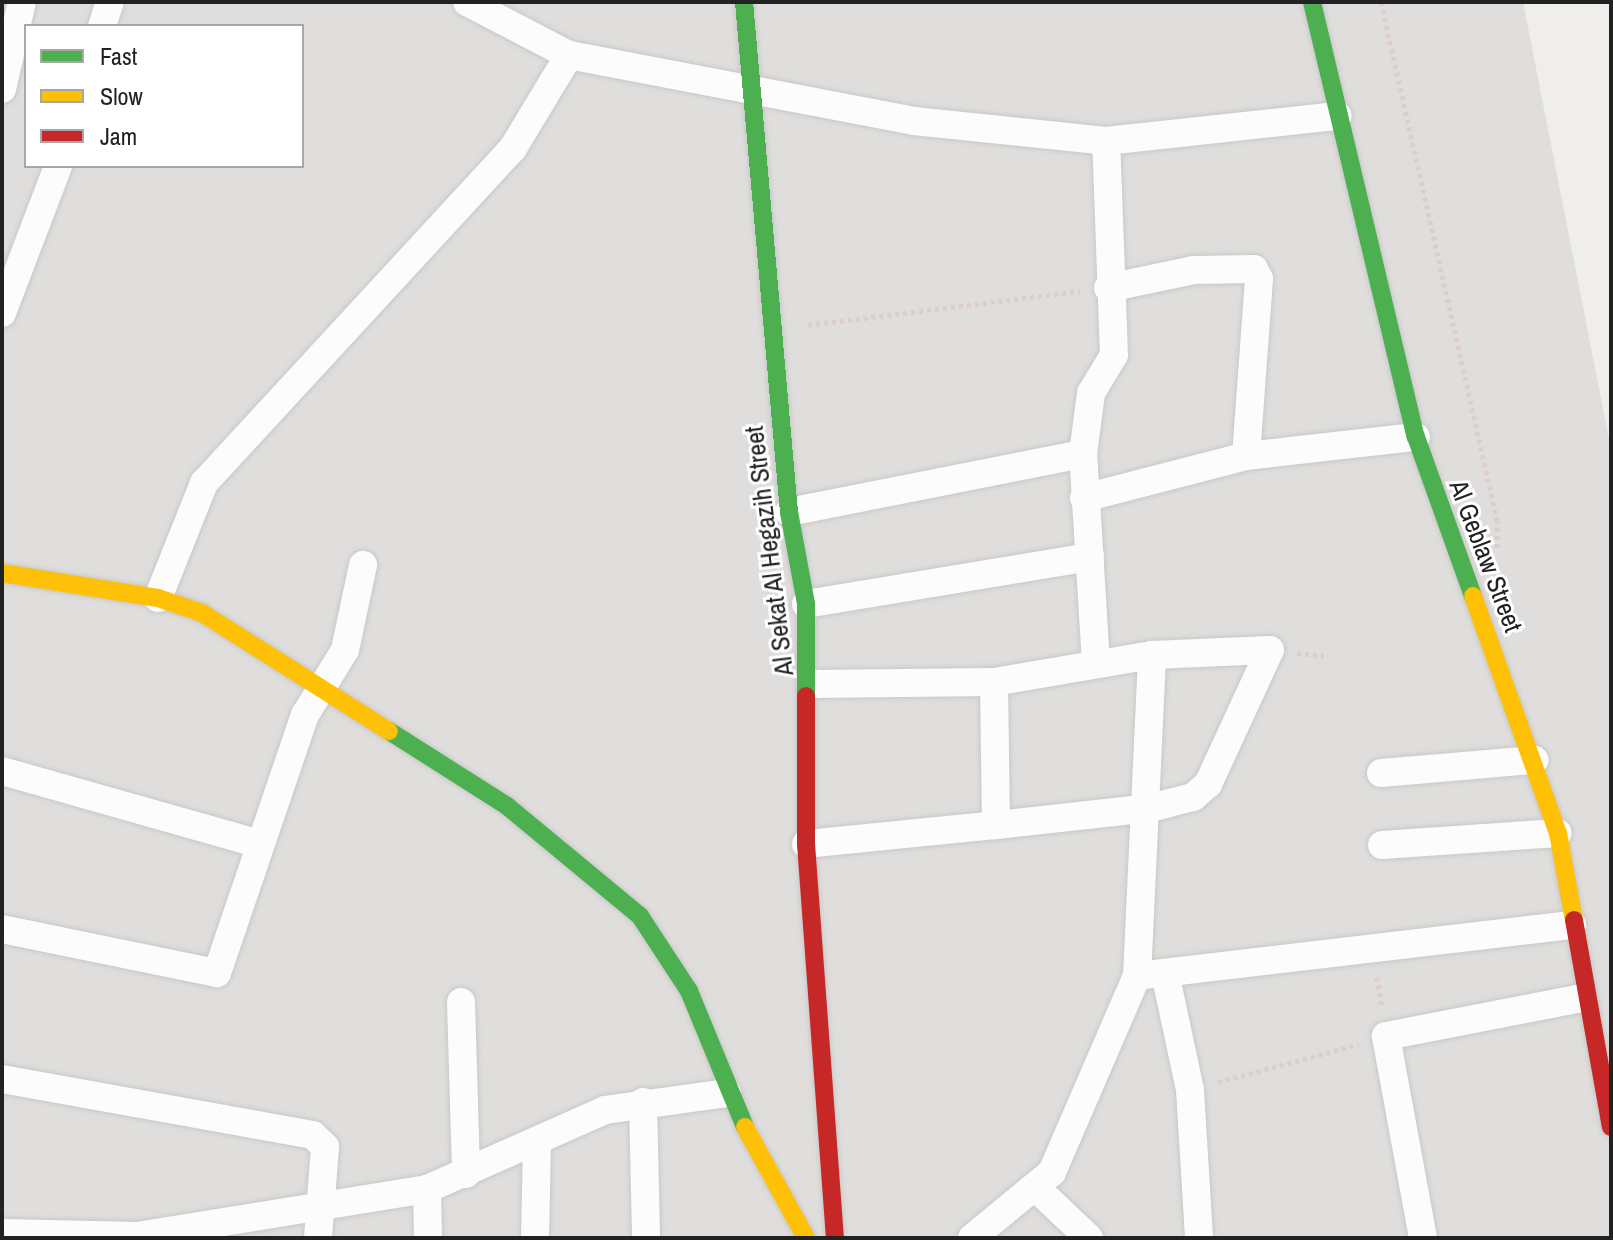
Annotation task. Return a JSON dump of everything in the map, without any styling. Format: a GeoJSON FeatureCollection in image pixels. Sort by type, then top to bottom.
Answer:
{"type":"FeatureCollection","features":[{"type":"Feature","properties":{"kind":"street"},"geometry":{"type":"LineString","coordinates":[[2,89],[22,2]]}},
{"type":"Feature","properties":{"kind":"street"},"geometry":{"type":"LineString","coordinates":[[103,24],[110,2]]}},
{"type":"Feature","properties":{"kind":"street"},"geometry":{"type":"LineString","coordinates":[[467,2],[569,55],[914,121],[1106,141],[1338,116]]}},
{"type":"Feature","properties":{"kind":"street","name":"Al Sekat Al Hegazih Street"},"geometry":{"type":"LineString","coordinates":[[744,2],[749,90],[789,512],[806,604],[811,684],[806,844],[835,1238]]}},
{"type":"Feature","properties":{"kind":"street","name":"Al Geblaw Street"},"geometry":{"type":"LineString","coordinates":[[1312,2],[1416,437],[1558,833],[1582,998],[1611,1127]]}},
{"type":"Feature","properties":{"kind":"street"},"geometry":{"type":"LineString","coordinates":[[158,598],[204,483],[513,148],[569,55]]}},
{"type":"Feature","properties":{"kind":"street"},"geometry":{"type":"LineString","coordinates":[[1096,664],[1083,454],[1091,393],[1114,355],[1108,288],[1106,141]]}},
{"type":"Feature","properties":{"kind":"street"},"geometry":{"type":"LineString","coordinates":[[2,313],[57,168]]}},
{"type":"Feature","properties":{"kind":"street"},"geometry":{"type":"LineString","coordinates":[[1108,288],[1194,270],[1254,269],[1259,279],[1246,456]]}},
{"type":"Feature","properties":{"kind":"street"},"geometry":{"type":"LineString","coordinates":[[1084,498],[1246,456],[1416,437]]}},
{"type":"Feature","properties":{"kind":"street"},"geometry":{"type":"LineString","coordinates":[[789,512],[1083,454]]}},
{"type":"Feature","properties":{"kind":"street"},"geometry":{"type":"LineString","coordinates":[[806,604],[1090,557]]}},
{"type":"Feature","properties":{"kind":"street"},"geometry":{"type":"LineString","coordinates":[[2,929],[214,975],[257,843],[305,715],[345,650],[363,565]]}},
{"type":"Feature","properties":{"kind":"street"},"geometry":{"type":"LineString","coordinates":[[2,573],[158,598],[202,613],[321,693],[507,806],[640,916],[689,991],[727,1093],[806,1238]]}},
{"type":"Feature","properties":{"kind":"street"},"geometry":{"type":"LineString","coordinates":[[806,844],[1150,808],[1193,797],[1208,784],[1270,650],[1152,655],[994,682],[811,684]]}},
{"type":"Feature","properties":{"kind":"street"},"geometry":{"type":"LineString","coordinates":[[1152,655],[1151,974],[1190,1090],[1199,1238]]}},
{"type":"Feature","properties":{"kind":"street"},"geometry":{"type":"LineString","coordinates":[[994,682],[996,825]]}},
{"type":"Feature","properties":{"kind":"street"},"geometry":{"type":"LineString","coordinates":[[1381,773],[1534,760]]}},
{"type":"Feature","properties":{"kind":"street"},"geometry":{"type":"LineString","coordinates":[[2,771],[257,843]]}},
{"type":"Feature","properties":{"kind":"street"},"geometry":{"type":"LineString","coordinates":[[1382,845],[1558,833]]}},
{"type":"Feature","properties":{"kind":"street"},"geometry":{"type":"LineString","coordinates":[[1151,974],[1572,925]]}},
{"type":"Feature","properties":{"kind":"street"},"geometry":{"type":"LineString","coordinates":[[972,1238],[1052,1172],[1151,974]]}},
{"type":"Feature","properties":{"kind":"street"},"geometry":{"type":"LineString","coordinates":[[1423,1238],[1386,1036],[1582,998]]}},
{"type":"Feature","properties":{"kind":"street"},"geometry":{"type":"LineString","coordinates":[[461,1002],[466,1174]]}},
{"type":"Feature","properties":{"kind":"street"},"geometry":{"type":"LineString","coordinates":[[2,1079],[313,1135],[325,1147],[318,1238]]}},
{"type":"Feature","properties":{"kind":"street"},"geometry":{"type":"LineString","coordinates":[[2,1233],[137,1236],[427,1189],[537,1144],[605,1110],[643,1102],[727,1093]]}},
{"type":"Feature","properties":{"kind":"street"},"geometry":{"type":"LineString","coordinates":[[643,1102],[646,1238]]}},
{"type":"Feature","properties":{"kind":"street"},"geometry":{"type":"LineString","coordinates":[[535,1238],[537,1144]]}},
{"type":"Feature","properties":{"kind":"street"},"geometry":{"type":"LineString","coordinates":[[1036,1188],[1089,1238]]}},
{"type":"Feature","properties":{"kind":"street"},"geometry":{"type":"LineString","coordinates":[[427,1189],[428,1238]]}},
{"type":"Feature","properties":{"kind":"path"},"geometry":{"type":"LineString","coordinates":[[1381,2],[1497,520],[1495,561]]}},
{"type":"Feature","properties":{"kind":"path"},"geometry":{"type":"LineString","coordinates":[[771,331],[1108,288]]}},
{"type":"Feature","properties":{"kind":"path"},"geometry":{"type":"LineString","coordinates":[[1190,1090],[1386,1036],[1372,949]]}},
{"type":"Feature","properties":{"kind":"shaded area"},"geometry":{"type":"Polygon","coordinates":[[[2,2],[1523,2],[1611,449],[1611,1238],[2,1238],[2,2]]]}},
{"type":"Feature","properties":{"kind":"traffic: fast"},"geometry":{"type":"LineString","coordinates":[[744,2],[789,512],[806,604],[806,696]]}},
{"type":"Feature","properties":{"kind":"traffic: fast"},"geometry":{"type":"LineString","coordinates":[[1312,2],[1416,437],[1473,596]]}},
{"type":"Feature","properties":{"kind":"traffic: fast"},"geometry":{"type":"LineString","coordinates":[[389,731],[507,806],[640,916],[689,991],[745,1127]]}},
{"type":"Feature","properties":{"kind":"traffic: slow"},"geometry":{"type":"LineString","coordinates":[[2,573],[158,598],[202,613],[389,731]]}},
{"type":"Feature","properties":{"kind":"traffic: slow"},"geometry":{"type":"LineString","coordinates":[[1473,596],[1558,833],[1574,920]]}},
{"type":"Feature","properties":{"kind":"traffic: slow"},"geometry":{"type":"LineString","coordinates":[[745,1127],[806,1238]]}},
{"type":"Feature","properties":{"kind":"traffic: jam"},"geometry":{"type":"LineString","coordinates":[[806,696],[806,844],[835,1238]]}},
{"type":"Feature","properties":{"kind":"traffic: jam"},"geometry":{"type":"LineString","coordinates":[[1574,920],[1611,1127]]}}]}
